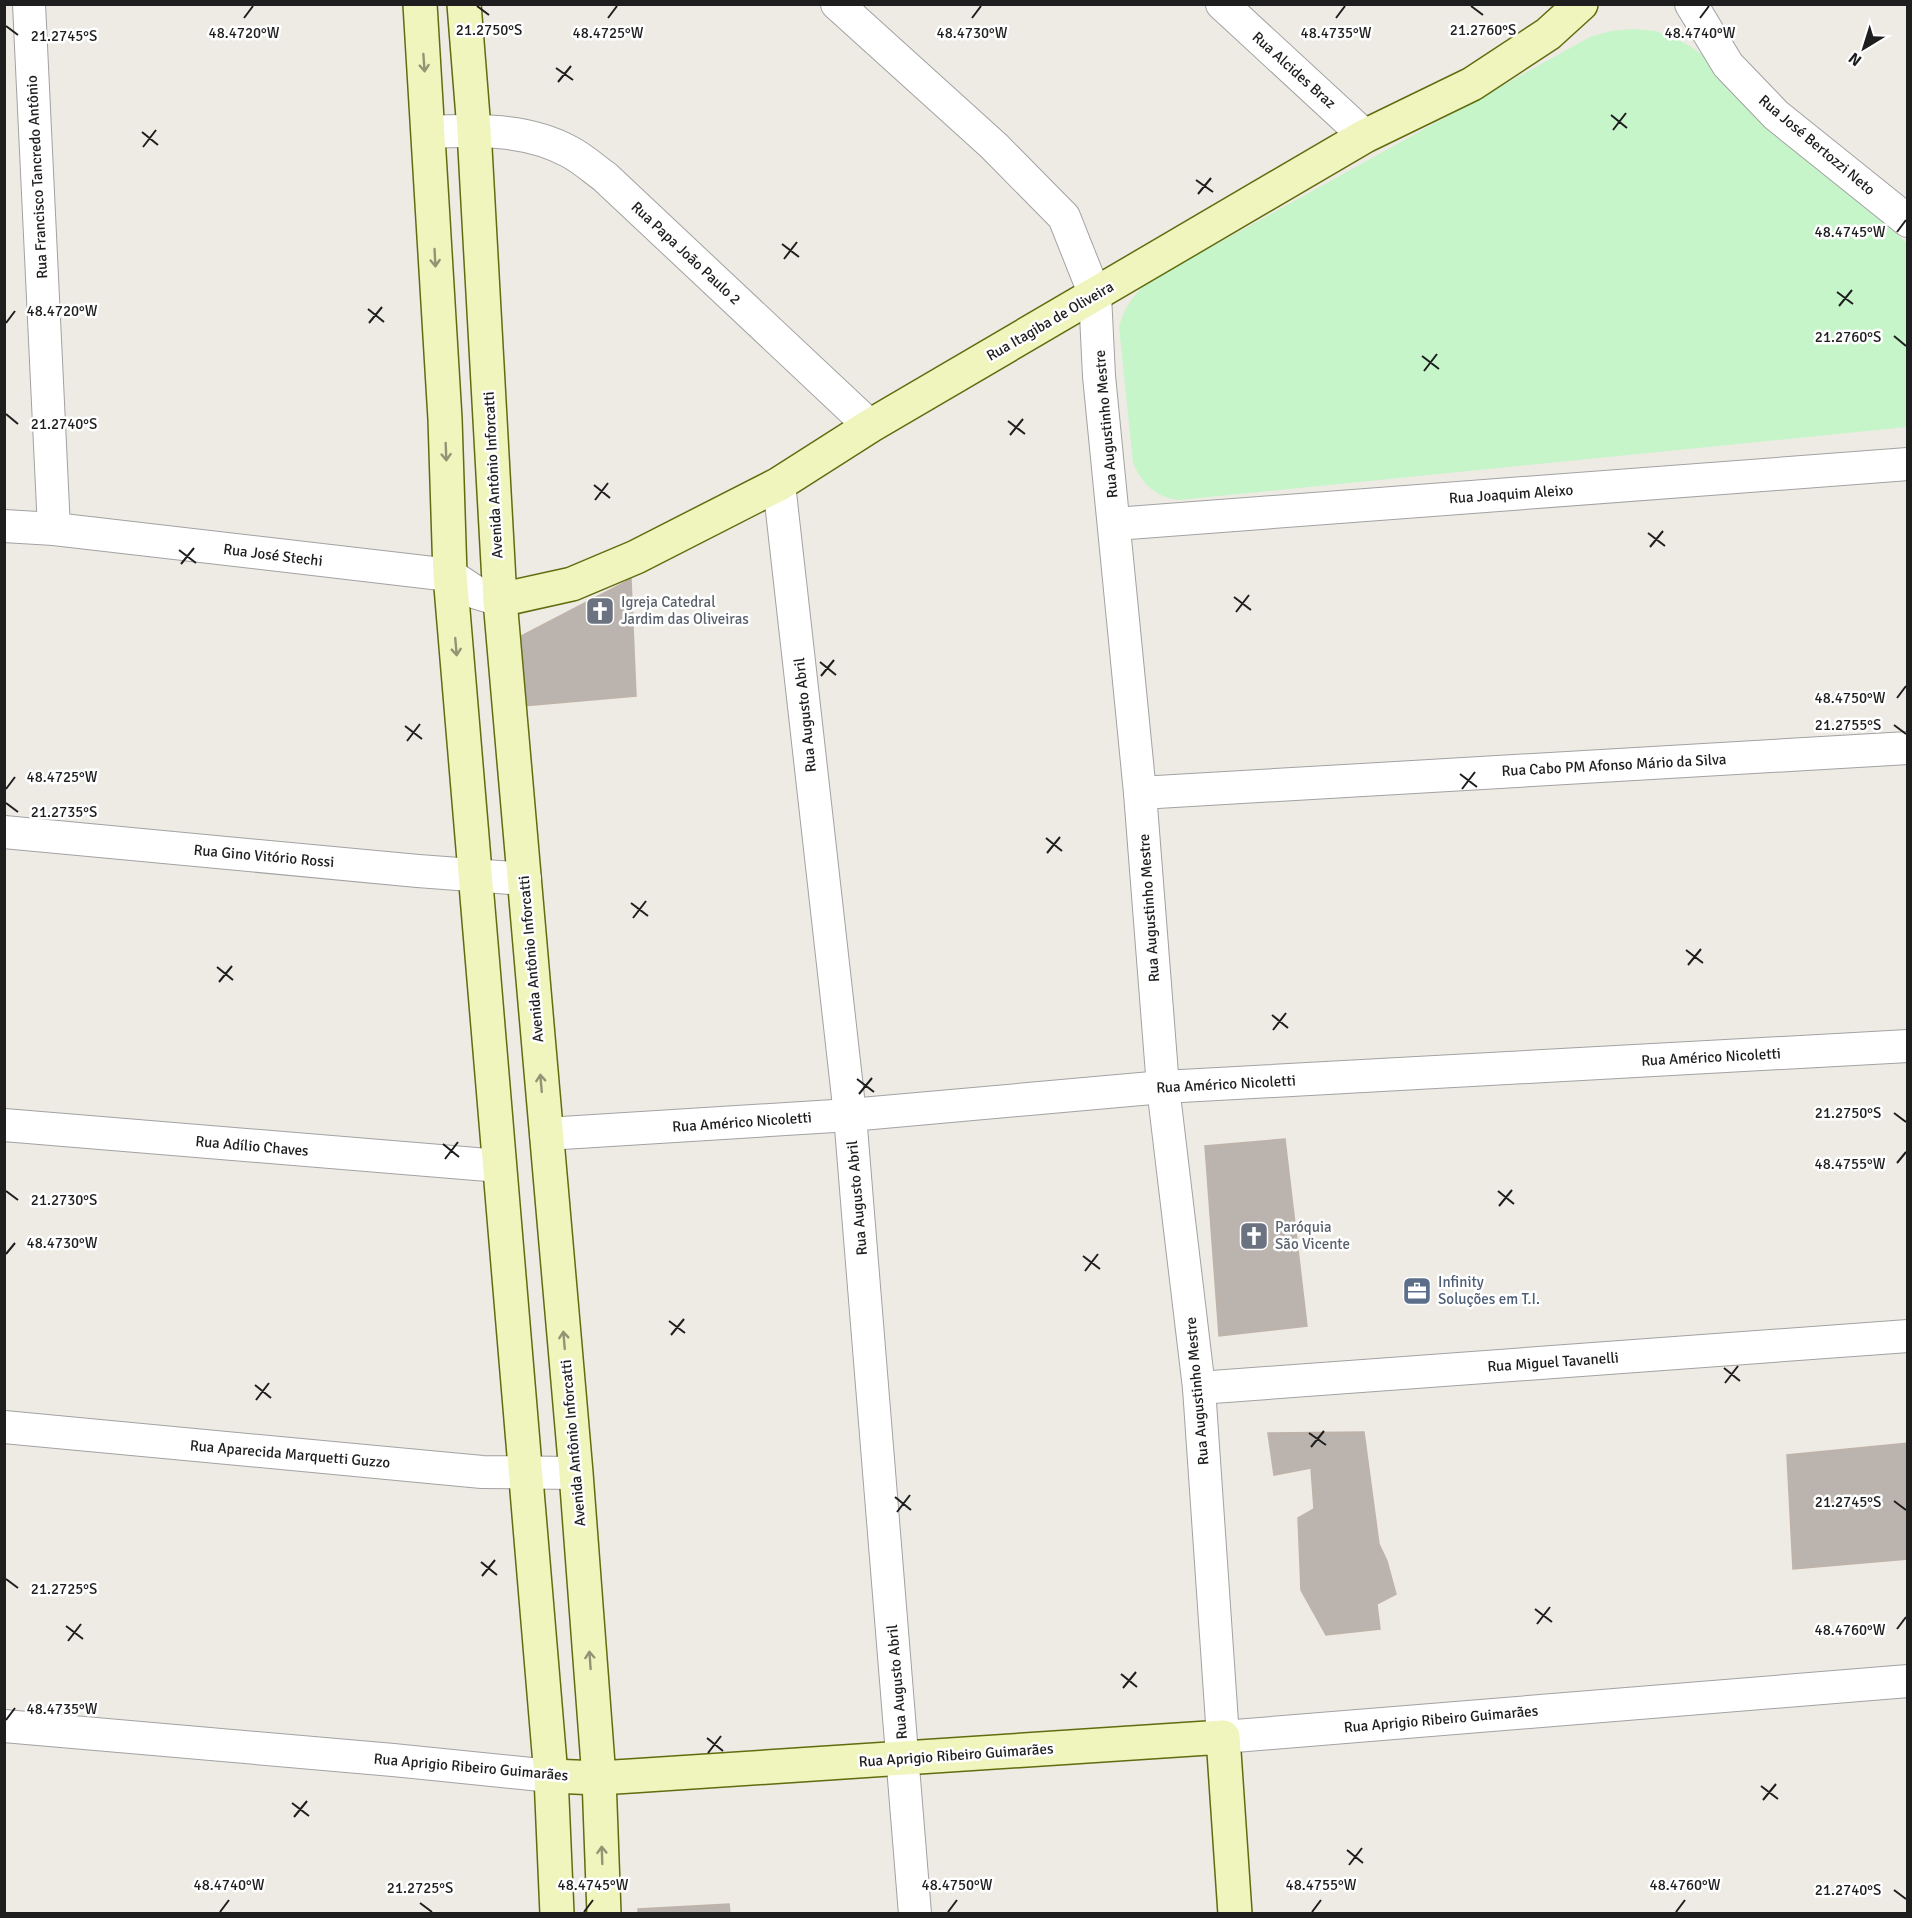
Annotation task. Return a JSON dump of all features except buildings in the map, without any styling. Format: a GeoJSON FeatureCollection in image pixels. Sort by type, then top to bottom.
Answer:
{"type":"FeatureCollection","features":[{"type":"Feature","properties":{"kind":"street","name":"Rua Francisco Tancredo Antônio"},"geometry":{"type":"LineString","coordinates":[[29,4],[54,529]]}},
{"type":"Feature","properties":{"kind":"street"},"geometry":{"type":"LineString","coordinates":[[420,4],[445,419],[450,576],[527,1472],[551,1776],[557,1914]]}},
{"type":"Feature","properties":{"kind":"street","name":"Avenida Antônio Inforcatti"},"geometry":{"type":"LineString","coordinates":[[464,4],[474,130],[500,600],[576,1473],[599,1778],[604,1914]]}},
{"type":"Feature","properties":{"kind":"street","name":"Rua Augustinho Mestre"},"geometry":{"type":"LineString","coordinates":[[837,4],[994,146],[1064,217],[1095,295],[1100,376],[1140,793],[1163,1088],[1199,1388],[1235,1914]]}},
{"type":"Feature","properties":{"kind":"street","name":"Rua Alcides Braz"},"geometry":{"type":"LineString","coordinates":[[1222,4],[1365,136]]}},
{"type":"Feature","properties":{"kind":"street","name":"Rua Itagiba de Oliveira"},"geometry":{"type":"LineString","coordinates":[[500,600],[572,584],[636,557],[779,484],[870,426],[1365,136],[1472,84],[1548,34],[1581,4]]}},
{"type":"Feature","properties":{"kind":"street","name":"Rua José Bertozzi Neto"},"geometry":{"type":"LineString","coordinates":[[1691,4],[1728,65],[1776,115],[1908,220]]}},
{"type":"Feature","properties":{"kind":"street","name":"Rua Papa João Paulo 2"},"geometry":{"type":"LineString","coordinates":[[428,132],[474,130],[513,133],[536,138],[571,152],[596,171],[669,237],[870,426]]}},
{"type":"Feature","properties":{"kind":"street","name":"Rua Joaquim Aleixo"},"geometry":{"type":"LineString","coordinates":[[1115,524],[1908,464]]}},
{"type":"Feature","properties":{"kind":"street","name":"Rua Augusto Abril"},"geometry":{"type":"LineString","coordinates":[[779,484],[850,1115],[915,1914]]}},
{"type":"Feature","properties":{"kind":"street","name":"Rua José Stechi"},"geometry":{"type":"LineString","coordinates":[[4,526],[54,529],[450,576],[477,593],[500,600]]}},
{"type":"Feature","properties":{"kind":"street","name":"Rua Cabo PM Afonso Mário da Silva"},"geometry":{"type":"LineString","coordinates":[[1140,793],[1908,748]]}},
{"type":"Feature","properties":{"kind":"street","name":"Rua Gino Vitório Rossi"},"geometry":{"type":"LineString","coordinates":[[4,832],[525,879]]}},
{"type":"Feature","properties":{"kind":"street","name":"Rua Américo Nicoletti"},"geometry":{"type":"LineString","coordinates":[[546,1134],[850,1115],[1163,1088],[1908,1046]]}},
{"type":"Feature","properties":{"kind":"street","name":"Rua Adílio Chaves"},"geometry":{"type":"LineString","coordinates":[[4,1125],[500,1166]]}},
{"type":"Feature","properties":{"kind":"street","name":"Rua Miguel Tavanelli"},"geometry":{"type":"LineString","coordinates":[[1199,1388],[1908,1336]]}},
{"type":"Feature","properties":{"kind":"street","name":"Rua Aparecida Marquetti Guzzo"},"geometry":{"type":"LineString","coordinates":[[4,1427],[482,1472],[576,1473]]}},
{"type":"Feature","properties":{"kind":"street","name":"Rua Aprigio Ribeiro Guimarães"},"geometry":{"type":"LineString","coordinates":[[4,1726],[551,1776],[599,1778],[1223,1737],[1908,1681]]}},
{"type":"Feature","properties":{"kind":"green space"},"geometry":{"type":"Polygon","coordinates":[[[1633,29],[1655,31],[1673,37],[1705,57],[1768,125],[1907,243],[1907,427],[1179,500],[1156,493],[1145,483],[1133,463],[1119,327],[1126,308],[1148,282],[1590,37],[1611,31],[1633,29]]]}},
{"type":"Feature","properties":{"kind":"place","name":"Igreja Catedral Jardim das Oliveiras"},"geometry":{"type":"Point","coordinates":[600,611]}},
{"type":"Feature","properties":{"kind":"place","name":"Paróquia São Vicente"},"geometry":{"type":"Point","coordinates":[1254,1236]}},
{"type":"Feature","properties":{"kind":"place","name":"Infinity Soluções em T.I."},"geometry":{"type":"Point","coordinates":[1417,1291]}}]}
